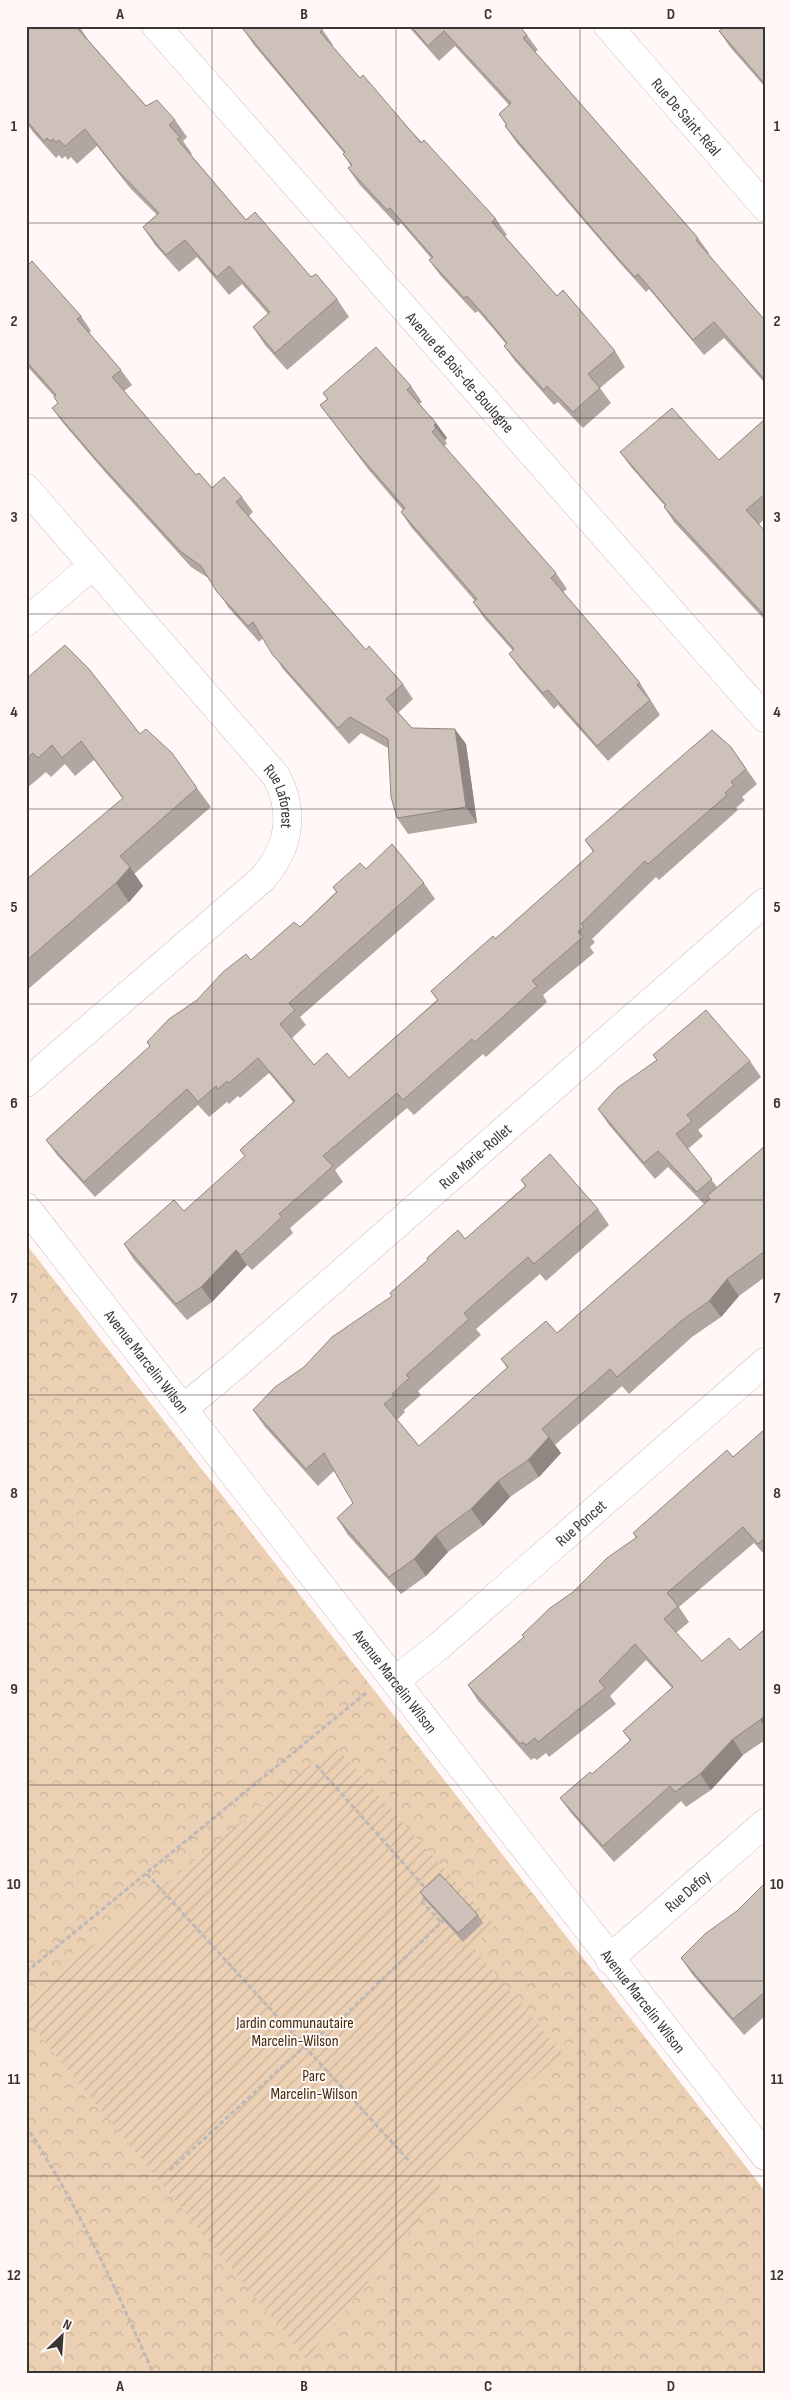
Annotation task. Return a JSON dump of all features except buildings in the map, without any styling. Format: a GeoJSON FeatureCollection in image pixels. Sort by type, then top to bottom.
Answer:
{"type":"FeatureCollection","features":[{"type":"Feature","properties":{"kind":"street","name":"Avenue de Bois-de-Boulogne"},"geometry":{"type":"LineString","coordinates":[[156,26],[765,718]]}},
{"type":"Feature","properties":{"kind":"street","name":"Rue De Saint-Réal"},"geometry":{"type":"LineString","coordinates":[[620,31],[765,206]]}},
{"type":"Feature","properties":{"kind":"street","name":"Rue Laforest"},"geometry":{"type":"LineString","coordinates":[[26,488],[276,776],[286,799],[288,824],[283,849],[277,861],[260,880],[26,1082]]}},
{"type":"Feature","properties":{"kind":"street"},"geometry":{"type":"LineString","coordinates":[[26,622],[93,565]]}},
{"type":"Feature","properties":{"kind":"street","name":"Rue Marie-Rollet"},"geometry":{"type":"LineString","coordinates":[[184,1408],[245,1358],[765,902]]}},
{"type":"Feature","properties":{"kind":"street","name":"Avenue Marcelin Wilson"},"geometry":{"type":"LineString","coordinates":[[26,1207],[184,1408],[383,1685],[609,1959],[765,2156]]}},
{"type":"Feature","properties":{"kind":"street","name":"Rue Poncet"},"geometry":{"type":"LineString","coordinates":[[383,1685],[439,1646],[765,1362]]}},
{"type":"Feature","properties":{"kind":"street","name":"Rue Defoy"},"geometry":{"type":"LineString","coordinates":[[609,1959],[765,1823]]}},
{"type":"Feature","properties":{"kind":"path"},"geometry":{"type":"LineString","coordinates":[[26,1972],[383,1685]]}},
{"type":"Feature","properties":{"kind":"path"},"geometry":{"type":"LineString","coordinates":[[170,2170],[305,2046],[340,2020],[443,1921],[421,1901],[430,1892],[316,1765]]}},
{"type":"Feature","properties":{"kind":"path"},"geometry":{"type":"LineString","coordinates":[[147,1874],[411,2163]]}},
{"type":"Feature","properties":{"kind":"path"},"geometry":{"type":"LineString","coordinates":[[26,2126],[76,2210],[107,2270],[153,2373]]}},
{"type":"Feature","properties":{"kind":"green space","name":"Parc Marcelin-Wilson"},"geometry":{"type":"Polygon","coordinates":[[[26,1244],[765,2191],[765,2373],[26,2373],[26,1244]]]}},
{"type":"Feature","properties":{"kind":"green space","name":"Jardin communautaire Marcelin-Wilson"},"geometry":{"type":"Polygon","coordinates":[[[334,1745],[495,1926],[473,1947],[562,2053],[429,2173],[443,2189],[306,2359],[26,2019],[26,2000],[334,1745]]]}}]}
